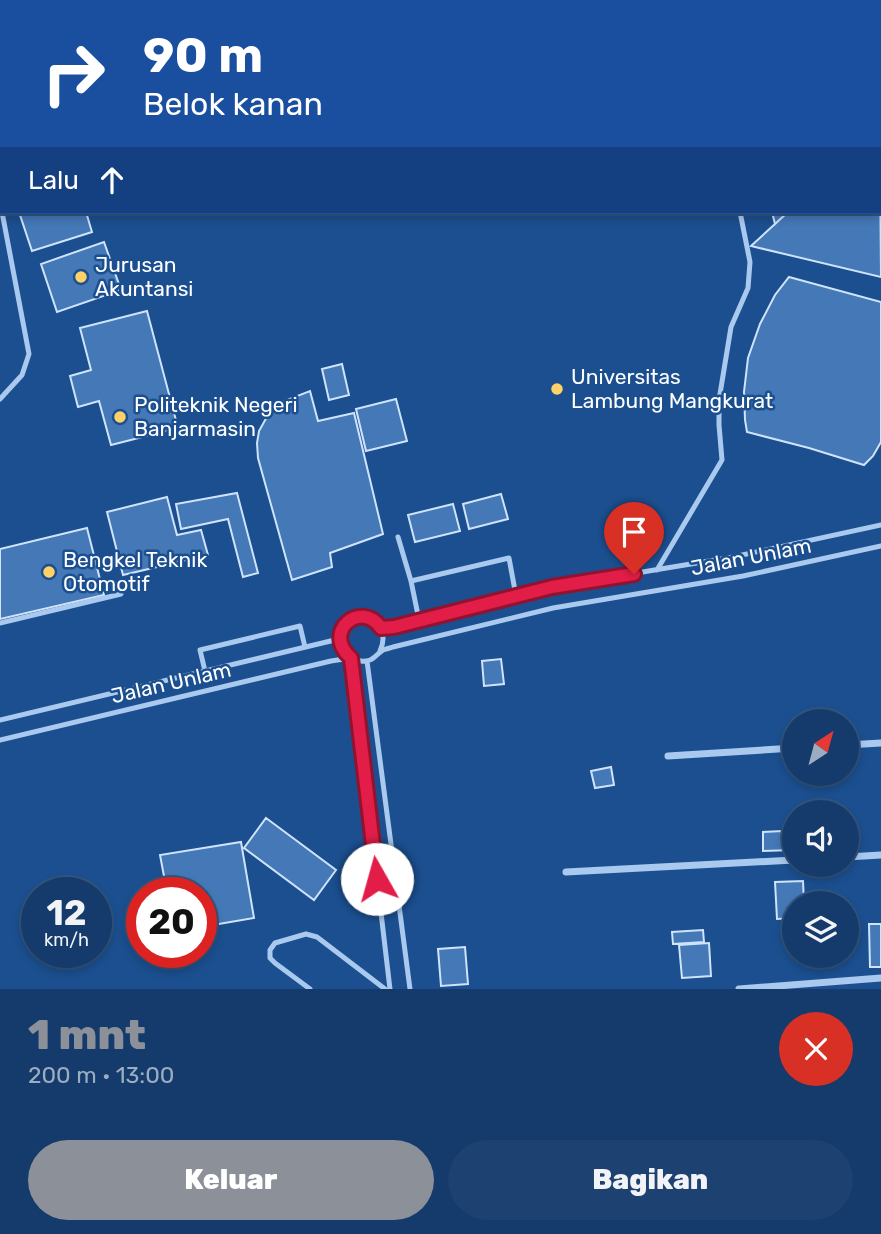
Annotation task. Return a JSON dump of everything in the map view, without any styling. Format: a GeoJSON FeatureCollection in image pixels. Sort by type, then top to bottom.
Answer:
{"type":"FeatureCollection","features":[{"type":"Feature","properties":{"kind":"street"},"geometry":{"type":"LineString","coordinates":[[859,744],[881,743]]}},
{"type":"Feature","properties":{"kind":"street"},"geometry":{"type":"LineString","coordinates":[[668,756],[782,749]]}},
{"type":"Feature","properties":{"kind":"street"},"geometry":{"type":"LineString","coordinates":[[859,856],[881,855]]}},
{"type":"Feature","properties":{"kind":"street"},"geometry":{"type":"LineString","coordinates":[[566,872],[782,861]]}},
{"type":"Feature","properties":{"kind":"street"},"geometry":{"type":"LineString","coordinates":[[739,989],[881,978]]}},
{"type":"Feature","properties":{"kind":"lane"},"geometry":{"type":"LineString","coordinates":[[0,399],[22,375],[29,354],[3,214]]}},
{"type":"Feature","properties":{"kind":"lane"},"geometry":{"type":"LineString","coordinates":[[657,570],[722,460],[719,400],[731,327],[748,288],[750,262],[740,214]]}},
{"type":"Feature","properties":{"kind":"lane","name":"Jalan Unlam"},"geometry":{"type":"LineString","coordinates":[[381,628],[552,587],[733,557],[881,525]]}},
{"type":"Feature","properties":{"kind":"lane"},"geometry":{"type":"LineString","coordinates":[[398,537],[419,620]]}},
{"type":"Feature","properties":{"kind":"lane","name":"Jalan Unlam"},"geometry":{"type":"LineString","coordinates":[[380,651],[553,608],[743,576],[881,546]]}},
{"type":"Feature","properties":{"kind":"lane"},"geometry":{"type":"LineString","coordinates":[[411,581],[509,558],[516,596]]}},
{"type":"Feature","properties":{"kind":"lane"},"geometry":{"type":"LineString","coordinates":[[0,623],[121,594]]}},
{"type":"Feature","properties":{"kind":"lane"},"geometry":{"type":"LineString","coordinates":[[359,617],[372,619],[381,628],[384,641],[380,651],[367,661],[351,658],[342,649],[340,639],[347,622],[359,617]]}},
{"type":"Feature","properties":{"kind":"lane"},"geometry":{"type":"LineString","coordinates":[[205,671],[200,650],[300,626],[306,647]]}},
{"type":"Feature","properties":{"kind":"lane","name":"Jalan Unlam"},"geometry":{"type":"LineString","coordinates":[[0,720],[340,639]]}},
{"type":"Feature","properties":{"kind":"lane"},"geometry":{"type":"LineString","coordinates":[[351,658],[387,989]]}},
{"type":"Feature","properties":{"kind":"lane","name":"Jalan Unlam"},"geometry":{"type":"LineString","coordinates":[[0,740],[351,658]]}},
{"type":"Feature","properties":{"kind":"lane"},"geometry":{"type":"LineString","coordinates":[[367,661],[410,989]]}},
{"type":"Feature","properties":{"kind":"lane"},"geometry":{"type":"LineString","coordinates":[[310,989],[270,957],[270,950],[275,943],[306,934],[317,937],[387,989]]}},
{"type":"Feature","properties":{"kind":"building"},"geometry":{"type":"Polygon","coordinates":[[[20,214],[87,214],[92,232],[32,251],[20,214]]]}},
{"type":"Feature","properties":{"kind":"building"},"geometry":{"type":"Polygon","coordinates":[[[772,214],[786,214],[775,224],[772,214]]]}},
{"type":"Feature","properties":{"kind":"building"},"geometry":{"type":"Polygon","coordinates":[[[786,214],[880,214],[881,277],[751,246],[786,214]]]}},
{"type":"Feature","properties":{"kind":"building","name":"Jurusan Akuntansi"},"geometry":{"type":"Polygon","coordinates":[[[104,242],[121,290],[57,312],[41,264],[104,242]]]}},
{"type":"Feature","properties":{"kind":"building"},"geometry":{"type":"Polygon","coordinates":[[[789,277],[881,302],[881,442],[864,465],[747,432],[744,392],[748,358],[760,324],[775,295],[789,277]]]}},
{"type":"Feature","properties":{"kind":"building"},"geometry":{"type":"Polygon","coordinates":[[[147,311],[178,428],[111,445],[99,401],[78,407],[70,376],[91,370],[80,328],[147,311]]]}},
{"type":"Feature","properties":{"kind":"building"},"geometry":{"type":"Polygon","coordinates":[[[342,364],[349,395],[329,400],[322,369],[342,364]]]}},
{"type":"Feature","properties":{"kind":"building"},"geometry":{"type":"Polygon","coordinates":[[[310,391],[318,421],[354,413],[383,534],[330,553],[332,567],[292,580],[258,458],[257,443],[259,431],[269,413],[279,403],[310,391]]]}},
{"type":"Feature","properties":{"kind":"building"},"geometry":{"type":"Polygon","coordinates":[[[396,399],[407,441],[366,451],[356,409],[396,399]]]}},
{"type":"Feature","properties":{"kind":"building"},"geometry":{"type":"Polygon","coordinates":[[[237,493],[258,573],[243,577],[228,519],[181,529],[176,504],[237,493]]]}},
{"type":"Feature","properties":{"kind":"building"},"geometry":{"type":"Polygon","coordinates":[[[501,494],[508,519],[469,529],[463,504],[501,494]]]}},
{"type":"Feature","properties":{"kind":"building"},"geometry":{"type":"Polygon","coordinates":[[[167,497],[177,535],[201,530],[208,555],[123,575],[107,512],[167,497]]]}},
{"type":"Feature","properties":{"kind":"building"},"geometry":{"type":"Polygon","coordinates":[[[453,504],[460,531],[415,542],[408,515],[453,504]]]}},
{"type":"Feature","properties":{"kind":"building","name":"Bengkel Teknik Otomotif"},"geometry":{"type":"Polygon","coordinates":[[[87,528],[104,595],[0,619],[0,549],[87,528]]]}},
{"type":"Feature","properties":{"kind":"building"},"geometry":{"type":"Polygon","coordinates":[[[501,659],[504,684],[484,686],[482,661],[501,659]]]}},
{"type":"Feature","properties":{"kind":"building"},"geometry":{"type":"Polygon","coordinates":[[[611,767],[614,785],[595,788],[591,771],[611,767]]]}},
{"type":"Feature","properties":{"kind":"building"},"geometry":{"type":"Polygon","coordinates":[[[266,818],[336,870],[314,900],[244,848],[266,818]]]}},
{"type":"Feature","properties":{"kind":"building"},"geometry":{"type":"Polygon","coordinates":[[[782,831],[782,850],[763,851],[763,832],[782,831]]]}},
{"type":"Feature","properties":{"kind":"building"},"geometry":{"type":"Polygon","coordinates":[[[241,842],[254,918],[217,924],[217,877],[164,877],[160,855],[241,842]]]}},
{"type":"Feature","properties":{"kind":"building"},"geometry":{"type":"Polygon","coordinates":[[[803,881],[803,891],[782,891],[782,919],[777,919],[775,882],[803,881]]]}},
{"type":"Feature","properties":{"kind":"building"},"geometry":{"type":"Polygon","coordinates":[[[869,924],[881,924],[881,967],[870,967],[869,924]]]}},
{"type":"Feature","properties":{"kind":"building"},"geometry":{"type":"Polygon","coordinates":[[[703,930],[704,942],[673,944],[672,932],[703,930]]]}},
{"type":"Feature","properties":{"kind":"building"},"geometry":{"type":"Polygon","coordinates":[[[709,943],[711,976],[682,978],[679,945],[709,943]]]}},
{"type":"Feature","properties":{"kind":"building"},"geometry":{"type":"Polygon","coordinates":[[[465,947],[468,984],[441,986],[438,949],[465,947]]]}},
{"type":"Feature","properties":{"kind":"place","name":"Jurusan Akuntansi"},"geometry":{"type":"Point","coordinates":[81,277]}},
{"type":"Feature","properties":{"kind":"place","name":"Universitas Lambung Mangkurat"},"geometry":{"type":"Point","coordinates":[557,389]}},
{"type":"Feature","properties":{"kind":"place","name":"Politeknik Negeri Banjarmasin"},"geometry":{"type":"Point","coordinates":[120,417]}},
{"type":"Feature","properties":{"kind":"place","name":"Bengkel Teknik Otomotif"},"geometry":{"type":"Point","coordinates":[49,572]}},
{"type":"Feature","properties":{"kind":"route"},"geometry":{"type":"LineString","coordinates":[[377,879],[351,658],[340,646],[340,633],[347,622],[366,617],[381,628],[394,627],[552,587],[634,574]]}}]}
